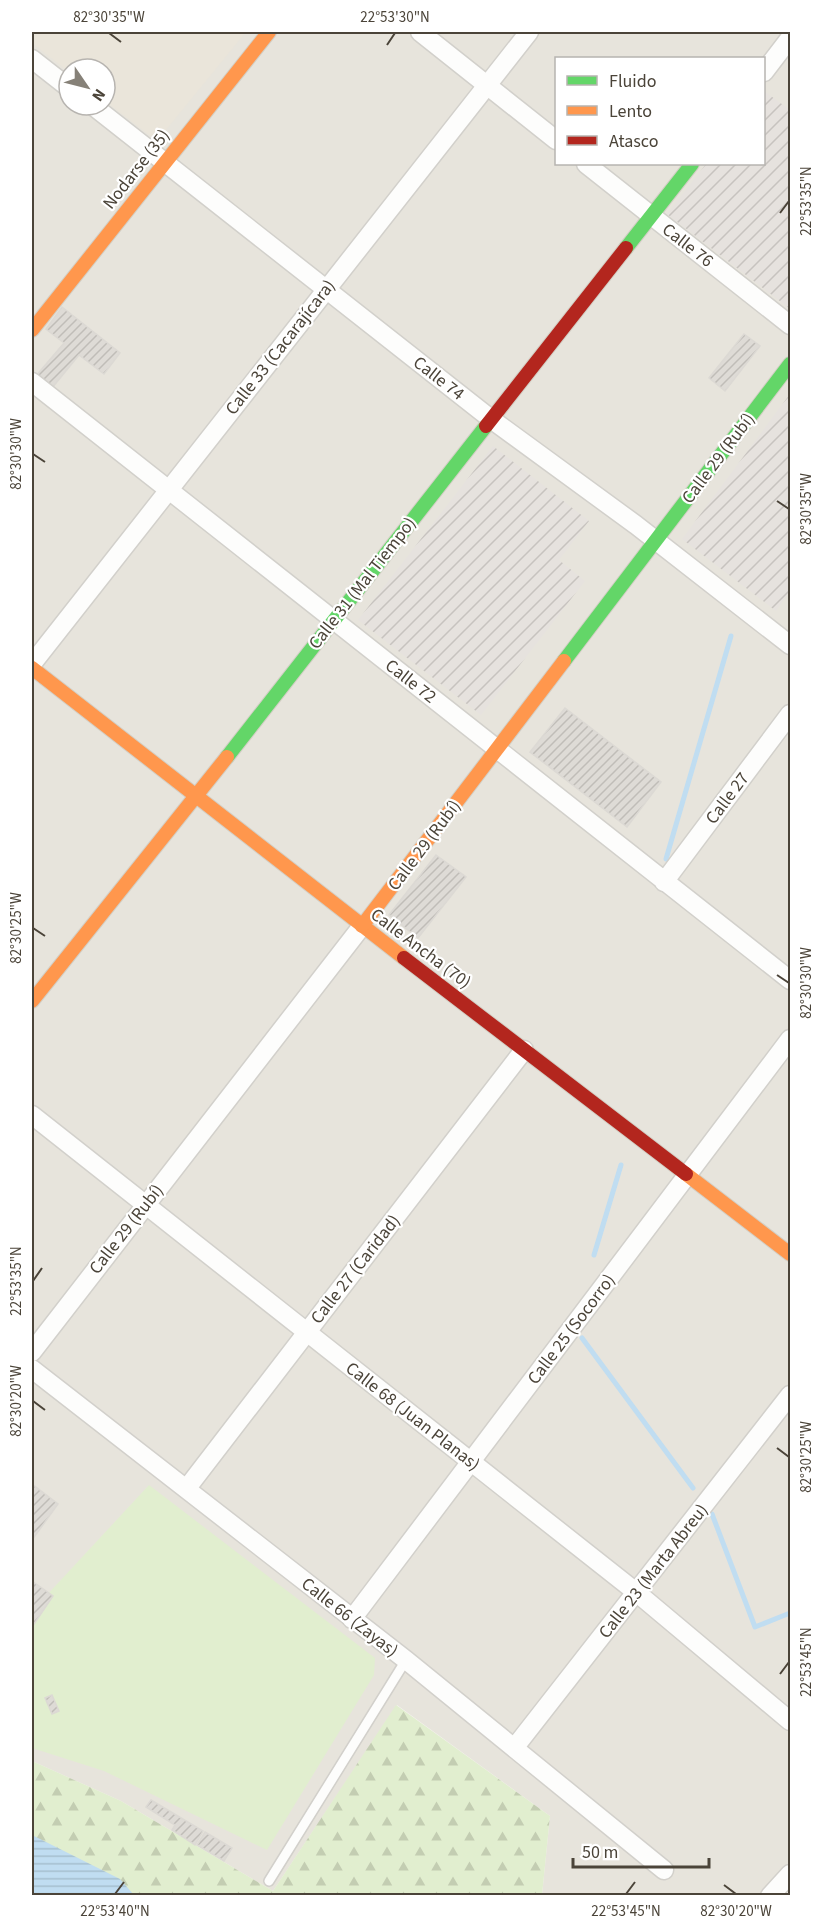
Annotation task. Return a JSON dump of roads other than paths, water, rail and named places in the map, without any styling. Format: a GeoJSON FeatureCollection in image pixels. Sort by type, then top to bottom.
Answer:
{"type":"FeatureCollection","features":[{"type":"Feature","properties":{"kind":"street","name":"Nodarse (35)"},"geometry":{"type":"LineString","coordinates":[[32,330],[269,32]]}},
{"type":"Feature","properties":{"kind":"street"},"geometry":{"type":"LineString","coordinates":[[420,32],[555,139]]}},
{"type":"Feature","properties":{"kind":"street","name":"Calle 33 (Cacarajícara)"},"geometry":{"type":"LineString","coordinates":[[32,666],[168,489],[529,32]]}},
{"type":"Feature","properties":{"kind":"street"},"geometry":{"type":"LineString","coordinates":[[765,71],[790,38]]}},
{"type":"Feature","properties":{"kind":"street"},"geometry":{"type":"LineString","coordinates":[[32,59],[57,78]]}},
{"type":"Feature","properties":{"kind":"street","name":"Calle 74"},"geometry":{"type":"LineString","coordinates":[[108,117],[491,419],[790,645]]}},
{"type":"Feature","properties":{"kind":"street","name":"Calle 76"},"geometry":{"type":"LineString","coordinates":[[587,165],[790,326]]}},
{"type":"Feature","properties":{"kind":"street","name":"Calle 31 (Mal Tiempo)"},"geometry":{"type":"LineString","coordinates":[[32,1001],[196,796],[691,165]]}},
{"type":"Feature","properties":{"kind":"street","name":"Calle 29 (Rubí)"},"geometry":{"type":"LineString","coordinates":[[32,1352],[362,926],[790,364]]}},
{"type":"Feature","properties":{"kind":"street","name":"Calle 72"},"geometry":{"type":"LineString","coordinates":[[32,382],[790,980]]}},
{"type":"Feature","properties":{"kind":"street","name":"Calle Ancha (70)"},"geometry":{"type":"LineString","coordinates":[[32,666],[362,926],[790,1254]]}},
{"type":"Feature","properties":{"kind":"street","name":"Calle 27"},"geometry":{"type":"LineString","coordinates":[[664,882],[790,714]]}},
{"type":"Feature","properties":{"kind":"street","name":"Calle 25 (Socorro)"},"geometry":{"type":"LineString","coordinates":[[352,1620],[790,1039]]}},
{"type":"Feature","properties":{"kind":"street","name":"Calle 27 (Caridad)"},"geometry":{"type":"LineString","coordinates":[[187,1488],[525,1050]]}},
{"type":"Feature","properties":{"kind":"street","name":"Calle 68 (Juan Planas)"},"geometry":{"type":"LineString","coordinates":[[32,1115],[636,1592],[790,1721]]}},
{"type":"Feature","properties":{"kind":"street","name":"Calle 66 (Zayas)"},"geometry":{"type":"LineString","coordinates":[[32,1369],[406,1660],[664,1870]]}},
{"type":"Feature","properties":{"kind":"street","name":"Calle 23 (Marta Abreu)"},"geometry":{"type":"LineString","coordinates":[[515,1747],[790,1395]]}},
{"type":"Feature","properties":{"kind":"street"},"geometry":{"type":"LineString","coordinates":[[770,1896],[790,1874]]}},
{"type":"Feature","properties":{"kind":"lane"},"geometry":{"type":"LineString","coordinates":[[269,1881],[406,1660]]}},
{"type":"Feature","properties":{"kind":"water"},"geometry":{"type":"Polygon","coordinates":[[[32,1835],[120,1879],[134,1895],[32,1895],[32,1835]]]}},
{"type":"Feature","properties":{"kind":"waterway"},"geometry":{"type":"LineString","coordinates":[[666,859],[731,636]]}},
{"type":"Feature","properties":{"kind":"waterway"},"geometry":{"type":"LineString","coordinates":[[594,1255],[621,1165]]}},
{"type":"Feature","properties":{"kind":"waterway"},"geometry":{"type":"LineString","coordinates":[[582,1338],[693,1488]]}},
{"type":"Feature","properties":{"kind":"waterway"},"geometry":{"type":"LineString","coordinates":[[712,1514],[755,1627],[790,1613]]}}]}
